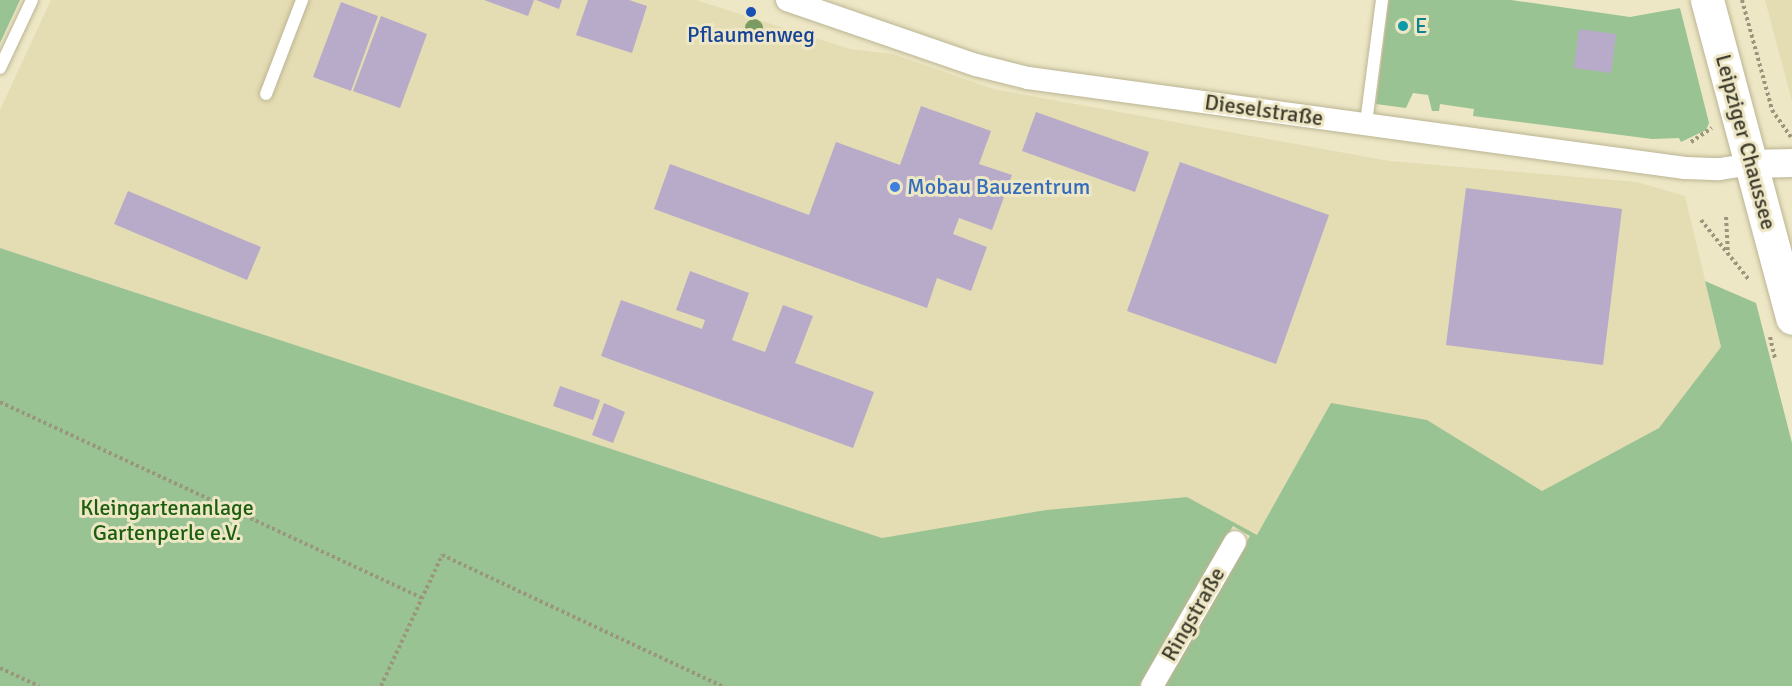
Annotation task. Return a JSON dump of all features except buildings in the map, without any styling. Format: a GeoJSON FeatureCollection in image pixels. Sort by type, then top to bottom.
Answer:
{"type":"FeatureCollection","features":[{"type":"Feature","properties":{"kind":"main road","name":"Leipziger Chaussee"},"geometry":{"type":"LineString","coordinates":[[1707,0],[1752,164],[1779,321]]}},
{"type":"Feature","properties":{"kind":"street","name":"Dieselstraße"},"geometry":{"type":"LineString","coordinates":[[787,0],[976,65],[1028,78],[1685,168],[1720,169],[1752,164]]}},
{"type":"Feature","properties":{"kind":"street"},"geometry":{"type":"LineString","coordinates":[[1752,164],[1792,164]]}},
{"type":"Feature","properties":{"kind":"street","name":"Ringstraße"},"geometry":{"type":"LineString","coordinates":[[1152,686],[1234,542]]}},
{"type":"Feature","properties":{"kind":"lane"},"geometry":{"type":"LineString","coordinates":[[0,68],[32,0]]}},
{"type":"Feature","properties":{"kind":"lane"},"geometry":{"type":"LineString","coordinates":[[266,94],[302,0]]}},
{"type":"Feature","properties":{"kind":"lane"},"geometry":{"type":"LineString","coordinates":[[1366,123],[1382,0]]}},
{"type":"Feature","properties":{"kind":"path"},"geometry":{"type":"LineString","coordinates":[[1742,0],[1772,110],[1792,137]]}},
{"type":"Feature","properties":{"kind":"path"},"geometry":{"type":"LineString","coordinates":[[1686,144],[1711,130],[1714,119]]}},
{"type":"Feature","properties":{"kind":"path"},"geometry":{"type":"LineString","coordinates":[[1726,217],[1729,252]]}},
{"type":"Feature","properties":{"kind":"path"},"geometry":{"type":"LineString","coordinates":[[1701,220],[1729,252],[1753,285]]}},
{"type":"Feature","properties":{"kind":"path"},"geometry":{"type":"LineString","coordinates":[[1775,359],[1779,321]]}},
{"type":"Feature","properties":{"kind":"path"},"geometry":{"type":"LineString","coordinates":[[0,402],[422,598]]}},
{"type":"Feature","properties":{"kind":"path"},"geometry":{"type":"LineString","coordinates":[[381,686],[442,555],[722,686]]}},
{"type":"Feature","properties":{"kind":"path"},"geometry":{"type":"LineString","coordinates":[[0,668],[39,686]]}},
{"type":"Feature","properties":{"kind":"shaded area"},"geometry":{"type":"Polygon","coordinates":[[[51,0],[696,0],[850,49],[893,54],[993,89],[1389,161],[1637,182],[1685,196],[1721,347],[1659,428],[1542,491],[1427,420],[1257,536],[1187,497],[1046,510],[882,538],[0,248],[0,110],[51,0]]]}},
{"type":"Feature","properties":{"kind":"shaded area"},"geometry":{"type":"Polygon","coordinates":[[[1765,0],[1792,0],[1792,101],[1765,0]]]}},
{"type":"Feature","properties":{"kind":"green space"},"geometry":{"type":"Polygon","coordinates":[[[0,0],[20,0],[0,43],[0,0]]]}},
{"type":"Feature","properties":{"kind":"green space"},"geometry":{"type":"Polygon","coordinates":[[[1389,0],[1511,0],[1630,17],[1680,8],[1709,123],[1706,130],[1681,142],[1679,138],[1652,139],[1473,116],[1474,109],[1440,104],[1439,111],[1432,111],[1428,95],[1413,93],[1406,108],[1376,104],[1389,0]]]}},
{"type":"Feature","properties":{"kind":"green space","name":"Kleingartenanlage Gartenperle e.V."},"geometry":{"type":"Polygon","coordinates":[[[0,248],[882,538],[1046,510],[1187,497],[1257,535],[1331,403],[1427,420],[1542,491],[1659,428],[1721,347],[1705,281],[1756,303],[1792,443],[1792,686],[1164,686],[1250,536],[1233,526],[1141,686],[0,686],[0,248]]]}},
{"type":"Feature","properties":{"kind":"place","name":"Pflaumenweg"},"geometry":{"type":"Point","coordinates":[751,12]}},
{"type":"Feature","properties":{"kind":"place","name":"E"},"geometry":{"type":"Point","coordinates":[1403,26]}},
{"type":"Feature","properties":{"kind":"place","name":"Mobau Bauzentrum"},"geometry":{"type":"Point","coordinates":[895,187]}}]}
